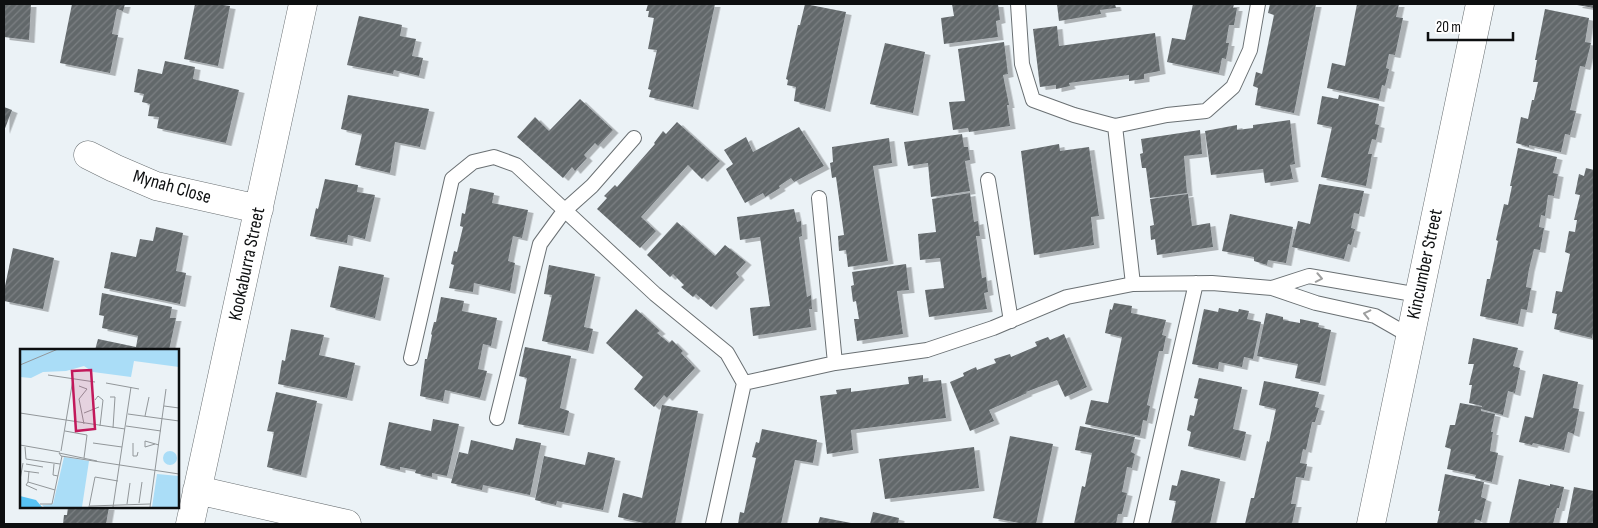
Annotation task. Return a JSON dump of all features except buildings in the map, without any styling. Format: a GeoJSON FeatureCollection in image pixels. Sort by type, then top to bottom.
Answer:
{"type":"FeatureCollection","features":[{"type":"Feature","properties":{"kind":"street","name":"Kookaburra Street"},"geometry":{"type":"LineString","coordinates":[[190,524],[303,4]]}},
{"type":"Feature","properties":{"kind":"street","name":"Kincumber Street"},"geometry":{"type":"LineString","coordinates":[[1370,524],[1480,4]]}},
{"type":"Feature","properties":{"kind":"street","name":"Mynah Close"},"geometry":{"type":"LineString","coordinates":[[88,155],[156,186],[259,209]]}},
{"type":"Feature","properties":{"kind":"street"},"geometry":{"type":"LineString","coordinates":[[197,490],[347,524]]}},
{"type":"Feature","properties":{"kind":"lane"},"geometry":{"type":"LineString","coordinates":[[1018,4],[1022,64],[1033,100],[1115,126],[1167,115],[1206,111],[1233,88],[1250,50],[1258,4]]}},
{"type":"Feature","properties":{"kind":"lane"},"geometry":{"type":"LineString","coordinates":[[1115,126],[1133,284]]}},
{"type":"Feature","properties":{"kind":"lane"},"geometry":{"type":"LineString","coordinates":[[497,418],[540,244],[564,212],[592,186],[634,138]]}},
{"type":"Feature","properties":{"kind":"lane"},"geometry":{"type":"LineString","coordinates":[[411,358],[452,179],[473,162],[494,157],[516,165],[564,212],[655,294],[727,354],[744,383],[713,524]]}},
{"type":"Feature","properties":{"kind":"lane"},"geometry":{"type":"LineString","coordinates":[[988,180],[1011,321]]}},
{"type":"Feature","properties":{"kind":"lane"},"geometry":{"type":"LineString","coordinates":[[820,198],[835,363]]}},
{"type":"Feature","properties":{"kind":"lane"},"geometry":{"type":"LineString","coordinates":[[1272,288],[1309,276],[1419,296]]}},
{"type":"Feature","properties":{"kind":"lane"},"geometry":{"type":"LineString","coordinates":[[744,383],[835,363],[927,350],[993,328],[1067,297],[1133,284],[1212,282],[1272,288],[1316,303],[1375,316],[1410,336]]}},
{"type":"Feature","properties":{"kind":"lane"},"geometry":{"type":"LineString","coordinates":[[1141,524],[1196,283]]}}]}
